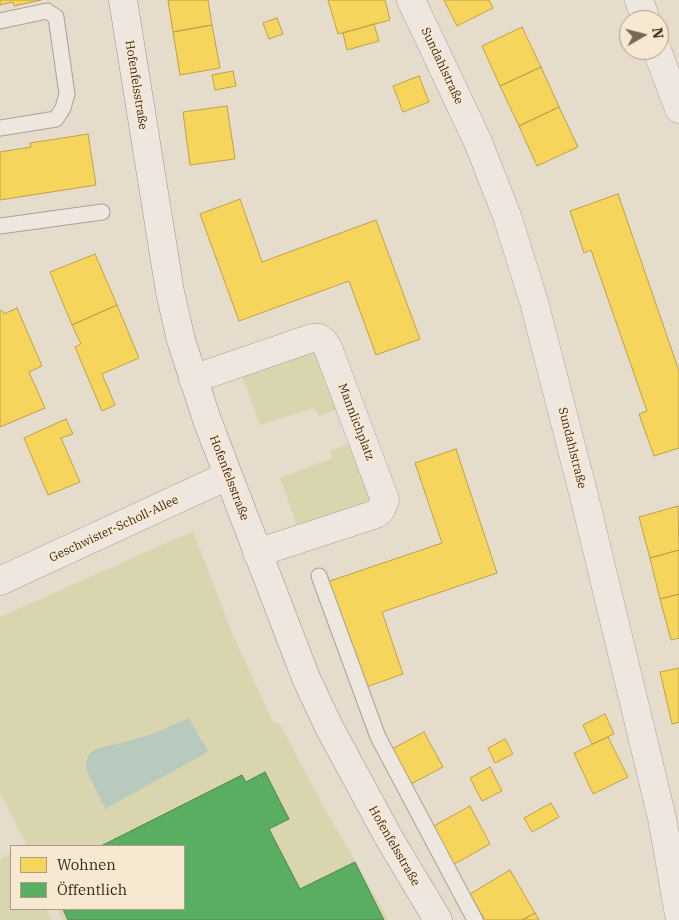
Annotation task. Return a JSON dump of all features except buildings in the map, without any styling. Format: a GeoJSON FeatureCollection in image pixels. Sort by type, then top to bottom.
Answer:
{"type":"FeatureCollection","features":[{"type":"Feature","properties":{"kind":"street","name":"Hofenfelsstraße"},"geometry":{"type":"LineString","coordinates":[[123,0],[170,292],[181,340],[193,379],[227,476],[306,678],[329,727],[388,838],[438,920]]}},
{"type":"Feature","properties":{"kind":"street","name":"Sundahlstraße"},"geometry":{"type":"LineString","coordinates":[[411,0],[478,142],[507,216],[534,302],[584,496],[662,818],[679,914]]}},
{"type":"Feature","properties":{"kind":"street"},"geometry":{"type":"LineString","coordinates":[[661,60],[679,109]]}},
{"type":"Feature","properties":{"kind":"street","name":"Mannlichplatz"},"geometry":{"type":"LineString","coordinates":[[193,379],[312,338],[319,338],[328,348],[385,500],[380,511],[376,514],[257,552]]}},
{"type":"Feature","properties":{"kind":"street","name":"Geschwister-Scholl-Allee"},"geometry":{"type":"LineString","coordinates":[[0,581],[227,476]]}},
{"type":"Feature","properties":{"kind":"lane"},"geometry":{"type":"LineString","coordinates":[[0,21],[47,11],[56,17],[67,94],[63,108],[56,119],[0,128]]}},
{"type":"Feature","properties":{"kind":"lane"},"geometry":{"type":"LineString","coordinates":[[0,226],[102,212]]}},
{"type":"Feature","properties":{"kind":"lane"},"geometry":{"type":"LineString","coordinates":[[319,576],[378,737],[475,920]]}},
{"type":"Feature","properties":{"kind":"shaded area"},"geometry":{"type":"Polygon","coordinates":[[[318,349],[344,407],[319,416],[314,408],[260,425],[241,373],[318,349]]]}},
{"type":"Feature","properties":{"kind":"shaded area"},"geometry":{"type":"Polygon","coordinates":[[[355,441],[371,486],[370,499],[361,507],[297,526],[280,478],[332,458],[331,451],[355,441]]]}},
{"type":"Feature","properties":{"kind":"shaded area"},"geometry":{"type":"Polygon","coordinates":[[[193,531],[232,633],[273,722],[279,723],[321,802],[389,920],[63,920],[58,910],[185,910],[185,845],[26,845],[0,792],[0,617],[193,531]]]}},
{"type":"Feature","properties":{"kind":"shaded area"},"geometry":{"type":"Polygon","coordinates":[[[189,718],[208,752],[105,809],[87,771],[86,763],[88,756],[93,750],[153,734],[189,718]]]}},
{"type":"Feature","properties":{"kind":"shaded area"},"geometry":{"type":"Polygon","coordinates":[[[10,854],[10,910],[47,910],[52,920],[0,920],[0,859],[10,854]]]}}]}
